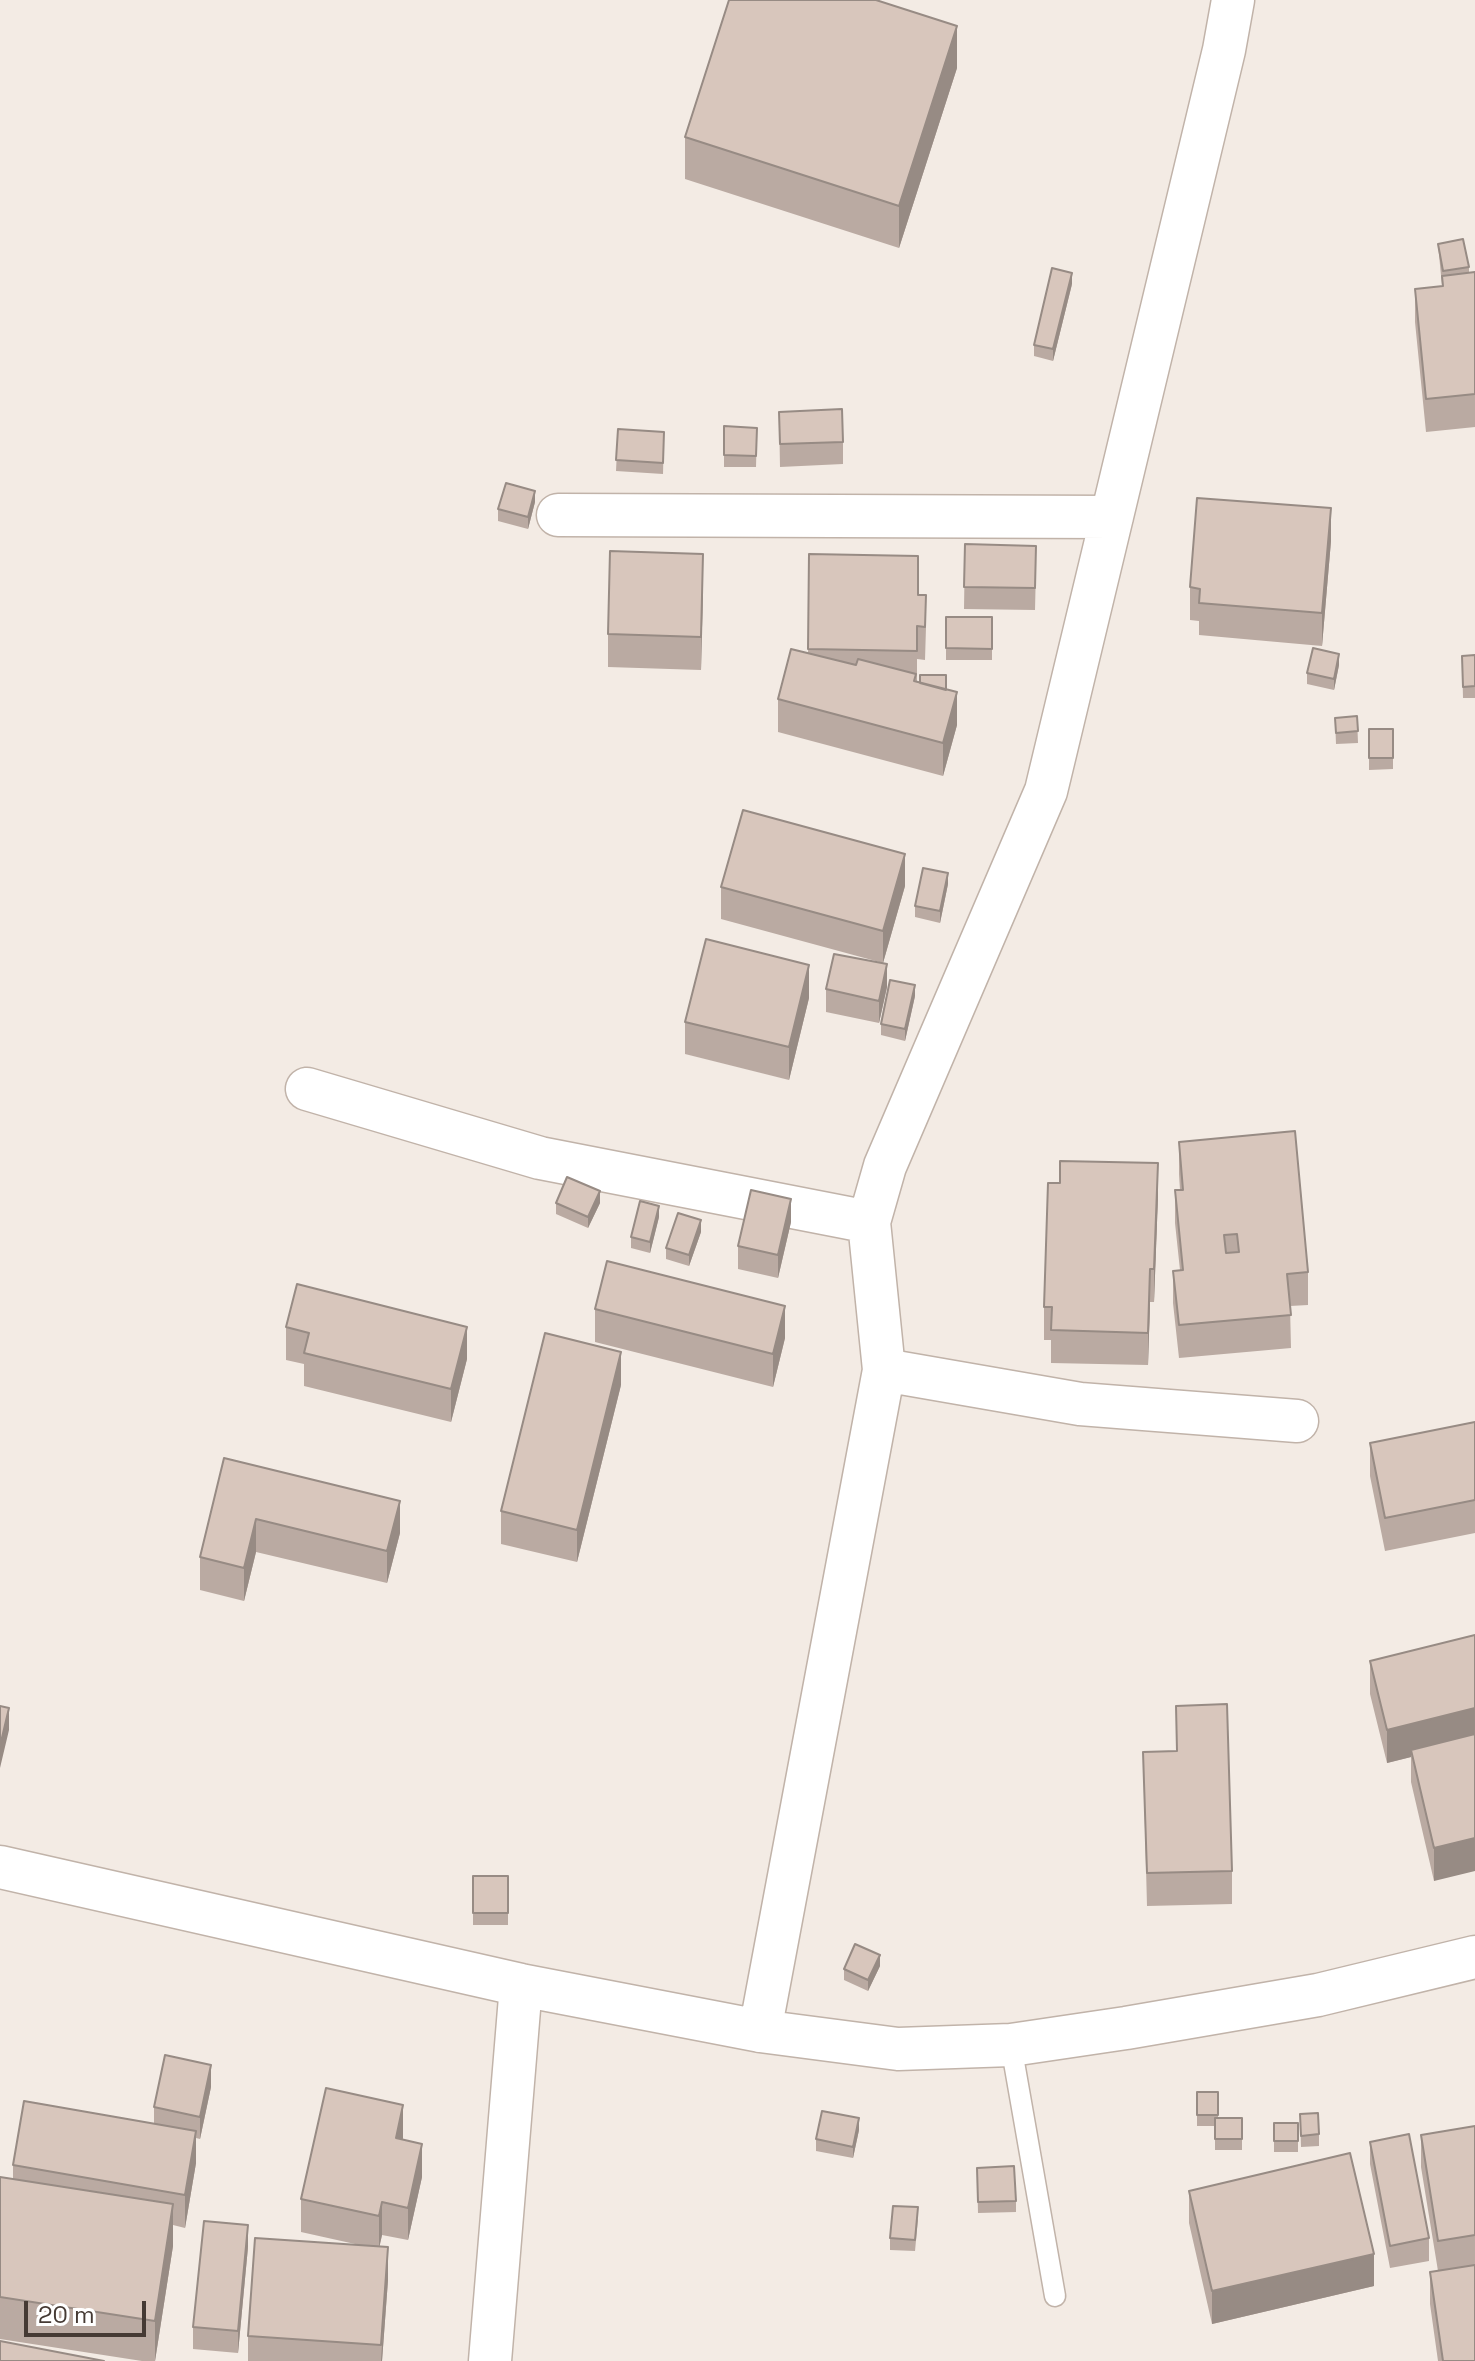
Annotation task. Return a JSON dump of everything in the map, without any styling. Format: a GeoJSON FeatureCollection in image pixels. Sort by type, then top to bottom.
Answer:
{"type":"FeatureCollection","features":[{"type":"Feature","properties":{"kind":"street"},"geometry":{"type":"LineString","coordinates":[[760,2031],[884,1370],[869,1222],[885,1166],[1046,791],[1224,50],[1233,0]]}},
{"type":"Feature","properties":{"kind":"street"},"geometry":{"type":"LineString","coordinates":[[558,515],[1112,517]]}},
{"type":"Feature","properties":{"kind":"street"},"geometry":{"type":"LineString","coordinates":[[307,1089],[540,1158],[869,1222]]}},
{"type":"Feature","properties":{"kind":"street"},"geometry":{"type":"LineString","coordinates":[[884,1370],[1080,1404],[1297,1421]]}},
{"type":"Feature","properties":{"kind":"street"},"geometry":{"type":"LineString","coordinates":[[0,1867],[521,1985],[760,2031],[898,2049],[1011,2045],[1126,2028],[1318,1995],[1475,1957]]}},
{"type":"Feature","properties":{"kind":"street"},"geometry":{"type":"LineString","coordinates":[[490,2361],[521,1985]]}},
{"type":"Feature","properties":{"kind":"lane"},"geometry":{"type":"LineString","coordinates":[[1011,2045],[1055,2296]]}},
{"type":"Feature","properties":{"kind":"building"},"geometry":{"type":"Polygon","coordinates":[[[729,0],[876,0],[957,26],[899,206],[685,137],[729,0]]]}},
{"type":"Feature","properties":{"kind":"building"},"geometry":{"type":"Polygon","coordinates":[[[1463,239],[1469,267],[1443,271],[1438,244],[1463,239]]]}},
{"type":"Feature","properties":{"kind":"building"},"geometry":{"type":"Polygon","coordinates":[[[1052,268],[1072,273],[1053,349],[1034,345],[1052,268]]]}},
{"type":"Feature","properties":{"kind":"building"},"geometry":{"type":"Polygon","coordinates":[[[1475,272],[1475,394],[1426,399],[1415,289],[1443,286],[1442,276],[1475,272]]]}},
{"type":"Feature","properties":{"kind":"building"},"geometry":{"type":"Polygon","coordinates":[[[842,409],[843,442],[780,444],[779,412],[842,409]]]}},
{"type":"Feature","properties":{"kind":"building"},"geometry":{"type":"Polygon","coordinates":[[[724,426],[757,428],[756,456],[724,455],[724,426]]]}},
{"type":"Feature","properties":{"kind":"building"},"geometry":{"type":"Polygon","coordinates":[[[618,429],[664,432],[663,463],[616,460],[618,429]]]}},
{"type":"Feature","properties":{"kind":"building"},"geometry":{"type":"Polygon","coordinates":[[[506,483],[535,491],[528,517],[498,509],[506,483]]]}},
{"type":"Feature","properties":{"kind":"building"},"geometry":{"type":"Polygon","coordinates":[[[1197,498],[1331,508],[1322,613],[1199,603],[1200,589],[1190,587],[1197,498]]]}},
{"type":"Feature","properties":{"kind":"building"},"geometry":{"type":"Polygon","coordinates":[[[965,544],[1036,546],[1035,588],[964,587],[965,544]]]}},
{"type":"Feature","properties":{"kind":"building"},"geometry":{"type":"Polygon","coordinates":[[[610,551],[703,554],[701,637],[608,634],[610,551]]]}},
{"type":"Feature","properties":{"kind":"building"},"geometry":{"type":"Polygon","coordinates":[[[809,554],[918,556],[918,595],[926,595],[925,627],[917,626],[917,651],[808,649],[809,554]]]}},
{"type":"Feature","properties":{"kind":"building"},"geometry":{"type":"Polygon","coordinates":[[[946,617],[992,617],[992,649],[946,648],[946,617]]]}},
{"type":"Feature","properties":{"kind":"building"},"geometry":{"type":"Polygon","coordinates":[[[1313,648],[1339,654],[1334,679],[1307,673],[1313,648]]]}},
{"type":"Feature","properties":{"kind":"building"},"geometry":{"type":"Polygon","coordinates":[[[791,649],[856,665],[858,659],[916,674],[914,681],[957,692],[943,743],[778,699],[791,649]]]}},
{"type":"Feature","properties":{"kind":"building"},"geometry":{"type":"Polygon","coordinates":[[[1475,655],[1475,686],[1463,687],[1462,656],[1475,655]]]}},
{"type":"Feature","properties":{"kind":"building"},"geometry":{"type":"Polygon","coordinates":[[[920,675],[946,675],[946,690],[920,683],[920,675]]]}},
{"type":"Feature","properties":{"kind":"building"},"geometry":{"type":"Polygon","coordinates":[[[1357,716],[1358,731],[1336,733],[1335,718],[1357,716]]]}},
{"type":"Feature","properties":{"kind":"building"},"geometry":{"type":"Polygon","coordinates":[[[1369,729],[1393,729],[1393,758],[1369,758],[1369,729]]]}},
{"type":"Feature","properties":{"kind":"building"},"geometry":{"type":"Polygon","coordinates":[[[743,810],[905,854],[883,931],[721,887],[743,810]]]}},
{"type":"Feature","properties":{"kind":"building"},"geometry":{"type":"Polygon","coordinates":[[[923,868],[948,873],[940,911],[915,906],[923,868]]]}},
{"type":"Feature","properties":{"kind":"building"},"geometry":{"type":"Polygon","coordinates":[[[706,939],[809,965],[789,1047],[685,1022],[706,939]]]}},
{"type":"Feature","properties":{"kind":"building"},"geometry":{"type":"Polygon","coordinates":[[[834,954],[887,964],[879,1001],[826,989],[834,954]]]}},
{"type":"Feature","properties":{"kind":"building"},"geometry":{"type":"Polygon","coordinates":[[[890,980],[915,985],[905,1029],[881,1024],[890,980]]]}},
{"type":"Feature","properties":{"kind":"building"},"geometry":{"type":"Polygon","coordinates":[[[1295,1131],[1308,1272],[1287,1274],[1291,1315],[1179,1325],[1173,1271],[1183,1270],[1175,1190],[1183,1190],[1179,1142],[1295,1131]],[[1237,1234],[1224,1235],[1226,1253],[1239,1252],[1237,1234]]]}},
{"type":"Feature","properties":{"kind":"building"},"geometry":{"type":"Polygon","coordinates":[[[1060,1161],[1158,1163],[1148,1333],[1051,1330],[1052,1307],[1044,1307],[1048,1183],[1060,1183],[1060,1161]]]}},
{"type":"Feature","properties":{"kind":"building"},"geometry":{"type":"Polygon","coordinates":[[[567,1177],[600,1191],[588,1217],[556,1203],[567,1177]]]}},
{"type":"Feature","properties":{"kind":"building"},"geometry":{"type":"Polygon","coordinates":[[[751,1190],[791,1199],[778,1255],[738,1246],[751,1190]]]}},
{"type":"Feature","properties":{"kind":"building"},"geometry":{"type":"Polygon","coordinates":[[[640,1201],[659,1206],[650,1242],[631,1237],[640,1201]]]}},
{"type":"Feature","properties":{"kind":"building"},"geometry":{"type":"Polygon","coordinates":[[[678,1213],[701,1220],[689,1255],[666,1248],[678,1213]]]}},
{"type":"Feature","properties":{"kind":"building"},"geometry":{"type":"Polygon","coordinates":[[[607,1261],[785,1306],[773,1354],[595,1309],[607,1261]]]}},
{"type":"Feature","properties":{"kind":"building"},"geometry":{"type":"Polygon","coordinates":[[[297,1284],[467,1327],[451,1389],[304,1353],[309,1333],[286,1327],[297,1284]]]}},
{"type":"Feature","properties":{"kind":"building"},"geometry":{"type":"Polygon","coordinates":[[[545,1333],[621,1352],[577,1530],[501,1511],[545,1333]]]}},
{"type":"Feature","properties":{"kind":"building"},"geometry":{"type":"Polygon","coordinates":[[[1475,1422],[1475,1500],[1385,1518],[1370,1443],[1475,1422]]]}},
{"type":"Feature","properties":{"kind":"building"},"geometry":{"type":"Polygon","coordinates":[[[224,1458],[400,1501],[387,1551],[256,1519],[244,1568],[200,1557],[224,1458]]]}},
{"type":"Feature","properties":{"kind":"building"},"geometry":{"type":"Polygon","coordinates":[[[1475,1635],[1475,1708],[1387,1730],[1370,1661],[1475,1635]]]}},
{"type":"Feature","properties":{"kind":"building"},"geometry":{"type":"Polygon","coordinates":[[[1227,1704],[1232,1871],[1147,1873],[1143,1752],[1177,1751],[1176,1706],[1227,1704]]]}},
{"type":"Feature","properties":{"kind":"building"},"geometry":{"type":"Polygon","coordinates":[[[0,1706],[9,1708],[0,1746],[0,1706]]]}},
{"type":"Feature","properties":{"kind":"building"},"geometry":{"type":"Polygon","coordinates":[[[1475,1734],[1475,1838],[1434,1848],[1411,1750],[1475,1734]]]}},
{"type":"Feature","properties":{"kind":"building"},"geometry":{"type":"Polygon","coordinates":[[[473,1876],[508,1876],[508,1913],[473,1913],[473,1876]]]}},
{"type":"Feature","properties":{"kind":"building"},"geometry":{"type":"Polygon","coordinates":[[[855,1944],[880,1955],[868,1980],[844,1969],[855,1944]]]}},
{"type":"Feature","properties":{"kind":"building"},"geometry":{"type":"Polygon","coordinates":[[[165,2055],[211,2065],[200,2117],[154,2107],[165,2055]]]}},
{"type":"Feature","properties":{"kind":"building"},"geometry":{"type":"Polygon","coordinates":[[[326,2088],[403,2105],[396,2138],[422,2144],[408,2208],[382,2202],[379,2216],[301,2199],[326,2088]]]}},
{"type":"Feature","properties":{"kind":"building"},"geometry":{"type":"Polygon","coordinates":[[[1197,2092],[1218,2092],[1218,2115],[1197,2115],[1197,2092]]]}},
{"type":"Feature","properties":{"kind":"building"},"geometry":{"type":"Polygon","coordinates":[[[24,2101],[196,2131],[185,2195],[13,2165],[24,2101]]]}},
{"type":"Feature","properties":{"kind":"building"},"geometry":{"type":"Polygon","coordinates":[[[822,2111],[859,2118],[853,2147],[816,2139],[822,2111]]]}},
{"type":"Feature","properties":{"kind":"building"},"geometry":{"type":"Polygon","coordinates":[[[1318,2113],[1319,2134],[1301,2136],[1300,2114],[1318,2113]]]}},
{"type":"Feature","properties":{"kind":"building"},"geometry":{"type":"Polygon","coordinates":[[[1215,2118],[1242,2118],[1242,2139],[1215,2139],[1215,2118]]]}},
{"type":"Feature","properties":{"kind":"building"},"geometry":{"type":"Polygon","coordinates":[[[1274,2123],[1298,2123],[1298,2141],[1274,2141],[1274,2123]]]}},
{"type":"Feature","properties":{"kind":"building"},"geometry":{"type":"Polygon","coordinates":[[[1475,2126],[1475,2235],[1438,2241],[1421,2135],[1475,2126]]]}},
{"type":"Feature","properties":{"kind":"building"},"geometry":{"type":"Polygon","coordinates":[[[1409,2134],[1429,2238],[1390,2246],[1370,2142],[1409,2134]]]}},
{"type":"Feature","properties":{"kind":"building"},"geometry":{"type":"Polygon","coordinates":[[[1350,2153],[1374,2254],[1212,2291],[1189,2191],[1350,2153]]]}},
{"type":"Feature","properties":{"kind":"building"},"geometry":{"type":"Polygon","coordinates":[[[1014,2166],[1016,2201],[978,2202],[977,2168],[1014,2166]]]}},
{"type":"Feature","properties":{"kind":"building"},"geometry":{"type":"Polygon","coordinates":[[[0,2177],[173,2204],[155,2321],[0,2297],[0,2177]]]}},
{"type":"Feature","properties":{"kind":"building"},"geometry":{"type":"Polygon","coordinates":[[[893,2206],[918,2207],[915,2240],[890,2238],[893,2206]]]}},
{"type":"Feature","properties":{"kind":"building"},"geometry":{"type":"Polygon","coordinates":[[[204,2221],[248,2225],[238,2331],[193,2327],[204,2221]]]}},
{"type":"Feature","properties":{"kind":"building"},"geometry":{"type":"Polygon","coordinates":[[[255,2238],[388,2247],[381,2345],[248,2336],[255,2238]]]}},
{"type":"Feature","properties":{"kind":"building"},"geometry":{"type":"Polygon","coordinates":[[[1475,2265],[1475,2361],[1443,2361],[1430,2272],[1475,2265]]]}},
{"type":"Feature","properties":{"kind":"building"},"geometry":{"type":"Polygon","coordinates":[[[0,2341],[104,2361],[0,2361],[0,2341]]]}}]}
